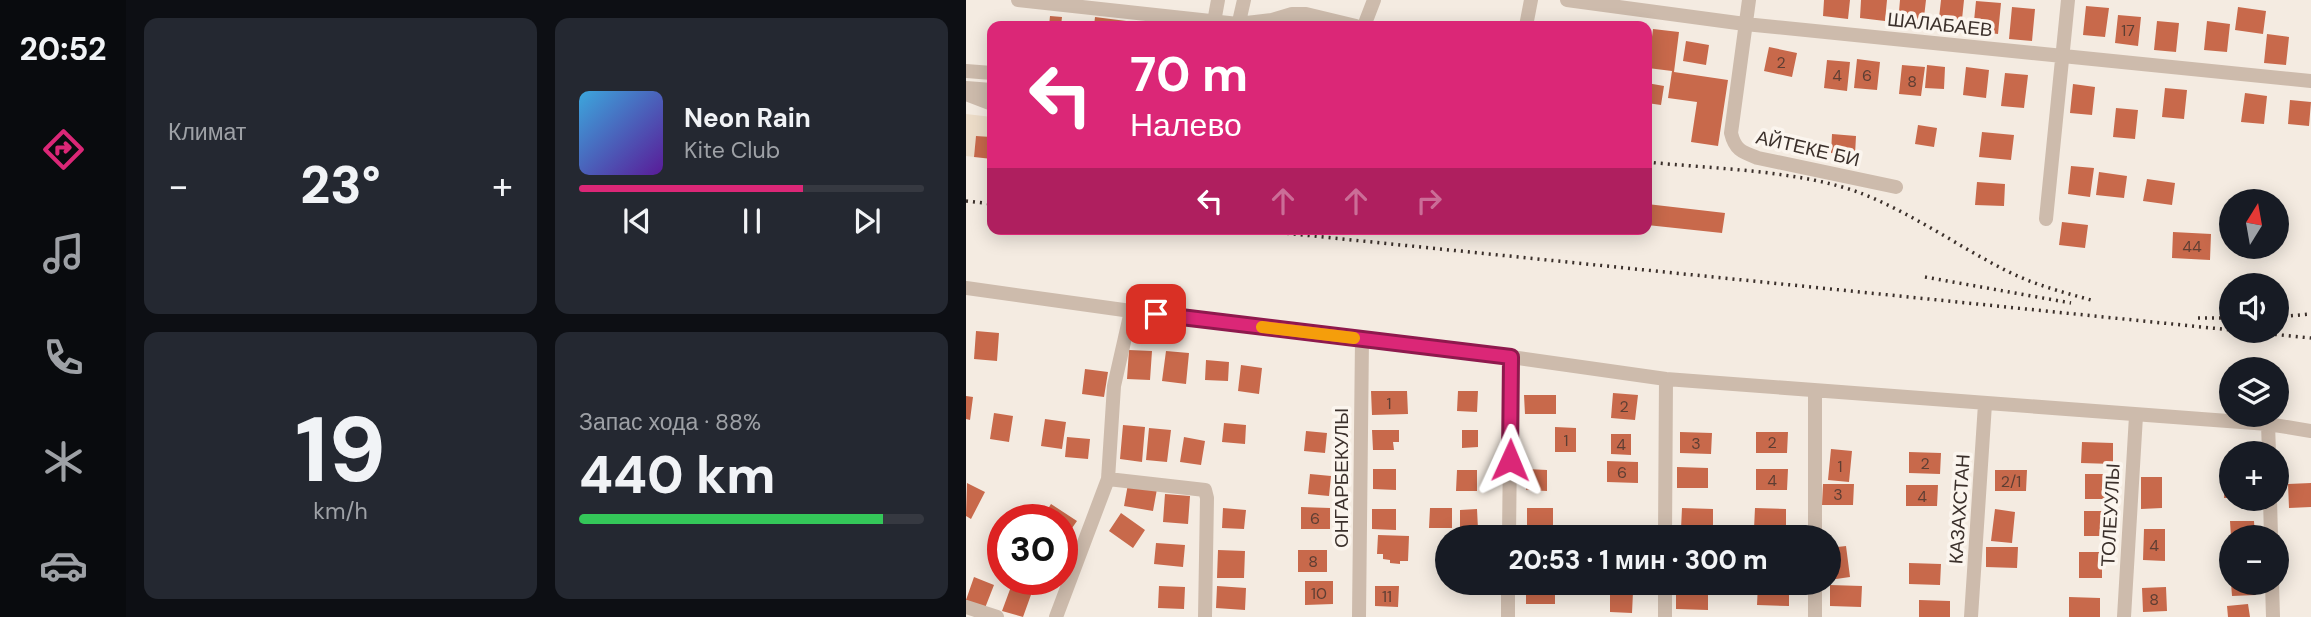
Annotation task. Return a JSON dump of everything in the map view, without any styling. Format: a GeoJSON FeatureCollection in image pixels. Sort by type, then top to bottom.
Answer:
{"type":"FeatureCollection","features":[{"type":"Feature","properties":{"kind":"street"},"geometry":{"type":"LineString","coordinates":[[1018,0],[1205,21]]}},
{"type":"Feature","properties":{"kind":"street"},"geometry":{"type":"LineString","coordinates":[[1214,21],[1218,0]]}},
{"type":"Feature","properties":{"kind":"street"},"geometry":{"type":"LineString","coordinates":[[1239,21],[1244,0]]}},
{"type":"Feature","properties":{"kind":"street"},"geometry":{"type":"LineString","coordinates":[[1366,21],[1374,0]]}},
{"type":"Feature","properties":{"kind":"street"},"geometry":{"type":"LineString","coordinates":[[1527,21],[1531,0]]}},
{"type":"Feature","properties":{"kind":"street","name":"ШАЛАБАЕВ"},"geometry":{"type":"LineString","coordinates":[[1567,0],[1745,24],[2311,81]]}},
{"type":"Feature","properties":{"kind":"street","name":"АЙТЕКЕ БИ"},"geometry":{"type":"LineString","coordinates":[[1749,0],[1731,133],[1734,144],[1743,152],[1758,158],[1896,187]]}},
{"type":"Feature","properties":{"kind":"street"},"geometry":{"type":"LineString","coordinates":[[2046,219],[2068,0]]}},
{"type":"Feature","properties":{"kind":"street"},"geometry":{"type":"LineString","coordinates":[[1265,21],[1292,14],[1306,14],[1335,21]]}},
{"type":"Feature","properties":{"kind":"street"},"geometry":{"type":"LineString","coordinates":[[966,71],[987,73]]}},
{"type":"Feature","properties":{"kind":"street"},"geometry":{"type":"LineString","coordinates":[[966,88],[987,90]]}},
{"type":"Feature","properties":{"kind":"street"},"geometry":{"type":"LineString","coordinates":[[966,94],[987,102]]}},
{"type":"Feature","properties":{"kind":"street"},"geometry":{"type":"LineString","coordinates":[[966,288],[1666,379],[2219,421]]}},
{"type":"Feature","properties":{"kind":"street"},"geometry":{"type":"LineString","coordinates":[[1056,617],[1108,479],[1114,386],[1131,311]]}},
{"type":"Feature","properties":{"kind":"street","name":"ОНГАРБЕКУЛЫ"},"geometry":{"type":"LineString","coordinates":[[1359,617],[1362,338]]}},
{"type":"Feature","properties":{"kind":"street"},"geometry":{"type":"LineString","coordinates":[[1509,525],[1511,357]]}},
{"type":"Feature","properties":{"kind":"street"},"geometry":{"type":"LineString","coordinates":[[1665,525],[1666,379]]}},
{"type":"Feature","properties":{"kind":"street"},"geometry":{"type":"LineString","coordinates":[[1815,391],[1815,525]]}},
{"type":"Feature","properties":{"kind":"street","name":"КАЗАХСТАН"},"geometry":{"type":"LineString","coordinates":[[1971,617],[1985,404]]}},
{"type":"Feature","properties":{"kind":"street","name":"ТОЛЕУУЛЫ"},"geometry":{"type":"LineString","coordinates":[[2124,617],[2136,416]]}},
{"type":"Feature","properties":{"kind":"street"},"geometry":{"type":"LineString","coordinates":[[2286,427],[2311,431]]}},
{"type":"Feature","properties":{"kind":"street"},"geometry":{"type":"LineString","coordinates":[[1108,479],[1205,490],[1205,617]]}},
{"type":"Feature","properties":{"kind":"street"},"geometry":{"type":"LineString","coordinates":[[1508,595],[1508,617]]}},
{"type":"Feature","properties":{"kind":"street"},"geometry":{"type":"LineString","coordinates":[[1665,595],[1665,617]]}},
{"type":"Feature","properties":{"kind":"street"},"geometry":{"type":"LineString","coordinates":[[1815,595],[1815,617]]}},
{"type":"Feature","properties":{"kind":"street"},"geometry":{"type":"LineString","coordinates":[[2272,595],[2273,617]]}},
{"type":"Feature","properties":{"kind":"street"},"geometry":{"type":"LineString","coordinates":[[966,607],[997,617]]}},
{"type":"Feature","properties":{"kind":"shaded area"},"geometry":{"type":"Polygon","coordinates":[[[966,114],[987,116],[987,137],[976,136],[974,157],[966,156],[966,114]]]}},
{"type":"Feature","properties":{"kind":"building"},"geometry":{"type":"Polygon","coordinates":[[[1824,0],[1850,0],[1848,19],[1823,16],[1824,0]]]}},
{"type":"Feature","properties":{"kind":"building"},"geometry":{"type":"Polygon","coordinates":[[[1861,0],[1887,0],[1885,21],[1860,18],[1861,0]]]}},
{"type":"Feature","properties":{"kind":"building"},"geometry":{"type":"Polygon","coordinates":[[[1900,0],[1926,0],[1923,26],[1898,23],[1900,0]]]}},
{"type":"Feature","properties":{"kind":"building"},"geometry":{"type":"Polygon","coordinates":[[[1941,0],[1964,0],[1961,29],[1938,27],[1941,0]]]}},
{"type":"Feature","properties":{"kind":"building"},"geometry":{"type":"Polygon","coordinates":[[[1976,1],[2001,3],[1998,34],[1973,31],[1976,1]]]}},
{"type":"Feature","properties":{"kind":"building"},"geometry":{"type":"Polygon","coordinates":[[[2086,6],[2109,8],[2105,37],[2083,35],[2086,6]]]}},
{"type":"Feature","properties":{"kind":"building"},"geometry":{"type":"Polygon","coordinates":[[[2012,7],[2035,9],[2032,41],[2009,39],[2012,7]]]}},
{"type":"Feature","properties":{"kind":"building"},"geometry":{"type":"Polygon","coordinates":[[[2238,7],[2266,11],[2263,34],[2235,30],[2238,7]]]}},
{"type":"Feature","properties":{"kind":"building"},"geometry":{"type":"Polygon","coordinates":[[[2118,15],[2141,17],[2138,46],[2115,43],[2118,15]]]}},
{"type":"Feature","properties":{"kind":"building"},"geometry":{"type":"Polygon","coordinates":[[[1050,16],[1062,17],[1062,21],[1050,21],[1050,16]]]}},
{"type":"Feature","properties":{"kind":"building"},"geometry":{"type":"Polygon","coordinates":[[[1095,17],[1126,21],[1095,21],[1095,17]]]}},
{"type":"Feature","properties":{"kind":"building"},"geometry":{"type":"Polygon","coordinates":[[[2157,21],[2179,23],[2176,52],[2154,50],[2157,21]]]}},
{"type":"Feature","properties":{"kind":"building"},"geometry":{"type":"Polygon","coordinates":[[[2207,21],[2230,24],[2227,52],[2204,50],[2207,21]]]}},
{"type":"Feature","properties":{"kind":"building"},"geometry":{"type":"Polygon","coordinates":[[[1653,29],[1679,32],[1674,72],[1728,80],[1718,146],[1691,142],[1697,102],[1668,98],[1672,71],[1652,68],[1653,29]]]}},
{"type":"Feature","properties":{"kind":"building"},"geometry":{"type":"Polygon","coordinates":[[[2267,34],[2289,37],[2286,65],[2264,63],[2267,34]]]}},
{"type":"Feature","properties":{"kind":"building"},"geometry":{"type":"Polygon","coordinates":[[[1686,41],[1709,45],[1706,65],[1683,61],[1686,41]]]}},
{"type":"Feature","properties":{"kind":"building"},"geometry":{"type":"Polygon","coordinates":[[[1769,47],[1797,53],[1792,77],[1764,71],[1769,47]]]}},
{"type":"Feature","properties":{"kind":"building"},"geometry":{"type":"Polygon","coordinates":[[[1857,59],[1880,62],[1877,90],[1854,88],[1857,59]]]}},
{"type":"Feature","properties":{"kind":"building"},"geometry":{"type":"Polygon","coordinates":[[[1827,60],[1850,62],[1847,91],[1824,88],[1827,60]]]}},
{"type":"Feature","properties":{"kind":"building"},"geometry":{"type":"Polygon","coordinates":[[[1902,65],[1925,67],[1921,96],[1899,94],[1902,65]]]}},
{"type":"Feature","properties":{"kind":"building"},"geometry":{"type":"Polygon","coordinates":[[[1927,65],[1945,67],[1944,89],[1925,88],[1927,65]]]}},
{"type":"Feature","properties":{"kind":"building"},"geometry":{"type":"Polygon","coordinates":[[[1966,67],[1989,70],[1986,98],[1963,95],[1966,67]]]}},
{"type":"Feature","properties":{"kind":"building"},"geometry":{"type":"Polygon","coordinates":[[[2005,73],[2028,75],[2024,108],[2001,106],[2005,73]]]}},
{"type":"Feature","properties":{"kind":"building"},"geometry":{"type":"Polygon","coordinates":[[[1652,84],[1664,86],[1661,105],[1652,104],[1652,84]]]}},
{"type":"Feature","properties":{"kind":"building"},"geometry":{"type":"Polygon","coordinates":[[[2073,84],[2095,87],[2092,115],[2070,113],[2073,84]]]}},
{"type":"Feature","properties":{"kind":"building"},"geometry":{"type":"Polygon","coordinates":[[[2165,88],[2187,90],[2184,119],[2162,117],[2165,88]]]}},
{"type":"Feature","properties":{"kind":"building"},"geometry":{"type":"Polygon","coordinates":[[[2245,93],[2267,96],[2264,124],[2241,122],[2245,93]]]}},
{"type":"Feature","properties":{"kind":"building"},"geometry":{"type":"Polygon","coordinates":[[[2290,100],[2311,102],[2309,126],[2288,124],[2290,100]]]}},
{"type":"Feature","properties":{"kind":"building"},"geometry":{"type":"Polygon","coordinates":[[[2116,108],[2138,110],[2135,139],[2113,137],[2116,108]]]}},
{"type":"Feature","properties":{"kind":"building"},"geometry":{"type":"Polygon","coordinates":[[[1918,125],[1937,128],[1934,147],[1915,144],[1918,125]]]}},
{"type":"Feature","properties":{"kind":"building"},"geometry":{"type":"Polygon","coordinates":[[[1982,132],[2014,135],[2011,160],[1979,157],[1982,132]]]}},
{"type":"Feature","properties":{"kind":"building"},"geometry":{"type":"Polygon","coordinates":[[[1832,134],[1856,136],[1855,155],[1831,153],[1832,134]]]}},
{"type":"Feature","properties":{"kind":"building"},"geometry":{"type":"Polygon","coordinates":[[[976,136],[987,137],[987,158],[974,157],[976,136]]]}},
{"type":"Feature","properties":{"kind":"building"},"geometry":{"type":"Polygon","coordinates":[[[2071,166],[2094,168],[2090,197],[2068,194],[2071,166]]]}},
{"type":"Feature","properties":{"kind":"building"},"geometry":{"type":"Polygon","coordinates":[[[2099,172],[2127,176],[2124,198],[2096,195],[2099,172]]]}},
{"type":"Feature","properties":{"kind":"building"},"geometry":{"type":"Polygon","coordinates":[[[2147,179],[2175,183],[2172,205],[2143,201],[2147,179]]]}},
{"type":"Feature","properties":{"kind":"building"},"geometry":{"type":"Polygon","coordinates":[[[1977,182],[2005,184],[2004,206],[1975,205],[1977,182]]]}},
{"type":"Feature","properties":{"kind":"building"},"geometry":{"type":"Polygon","coordinates":[[[1652,205],[1725,213],[1722,233],[1652,226],[1652,205]]]}},
{"type":"Feature","properties":{"kind":"building"},"geometry":{"type":"Polygon","coordinates":[[[2062,222],[2088,225],[2085,248],[2059,245],[2062,222]]]}},
{"type":"Feature","properties":{"kind":"building"},"geometry":{"type":"Polygon","coordinates":[[[2173,232],[2211,234],[2210,260],[2172,258],[2173,232]]]}},
{"type":"Feature","properties":{"kind":"building"},"geometry":{"type":"Polygon","coordinates":[[[976,331],[999,333],[997,361],[974,359],[976,331]]]}},
{"type":"Feature","properties":{"kind":"building"},"geometry":{"type":"Polygon","coordinates":[[[1129,350],[1152,351],[1150,380],[1127,379],[1129,350]]]}},
{"type":"Feature","properties":{"kind":"building"},"geometry":{"type":"Polygon","coordinates":[[[1166,351],[1189,353],[1186,384],[1162,381],[1166,351]]]}},
{"type":"Feature","properties":{"kind":"building"},"geometry":{"type":"Polygon","coordinates":[[[1206,360],[1229,362],[1228,381],[1205,380],[1206,360]]]}},
{"type":"Feature","properties":{"kind":"building"},"geometry":{"type":"Polygon","coordinates":[[[1241,365],[1262,368],[1259,394],[1238,391],[1241,365]]]}},
{"type":"Feature","properties":{"kind":"building"},"geometry":{"type":"Polygon","coordinates":[[[1085,369],[1108,372],[1104,397],[1082,394],[1085,369]]]}},
{"type":"Feature","properties":{"kind":"building"},"geometry":{"type":"Polygon","coordinates":[[[1371,391],[1407,391],[1408,414],[1372,415],[1371,391]]]}},
{"type":"Feature","properties":{"kind":"building"},"geometry":{"type":"Polygon","coordinates":[[[1458,391],[1478,391],[1477,412],[1457,411],[1458,391]]]}},
{"type":"Feature","properties":{"kind":"building"},"geometry":{"type":"Polygon","coordinates":[[[1613,393],[1638,395],[1635,420],[1611,418],[1613,393]]]}},
{"type":"Feature","properties":{"kind":"building"},"geometry":{"type":"Polygon","coordinates":[[[1524,395],[1556,395],[1556,414],[1525,414],[1524,395]]]}},
{"type":"Feature","properties":{"kind":"building"},"geometry":{"type":"Polygon","coordinates":[[[966,396],[973,397],[970,420],[966,419],[966,396]]]}},
{"type":"Feature","properties":{"kind":"building"},"geometry":{"type":"Polygon","coordinates":[[[994,413],[1013,416],[1009,442],[990,439],[994,413]]]}},
{"type":"Feature","properties":{"kind":"building"},"geometry":{"type":"Polygon","coordinates":[[[1045,419],[1066,422],[1062,449],[1041,446],[1045,419]]]}},
{"type":"Feature","properties":{"kind":"building"},"geometry":{"type":"Polygon","coordinates":[[[1224,423],[1246,425],[1245,444],[1222,442],[1224,423]]]}},
{"type":"Feature","properties":{"kind":"building"},"geometry":{"type":"Polygon","coordinates":[[[1123,425],[1145,427],[1142,462],[1120,459],[1123,425]]]}},
{"type":"Feature","properties":{"kind":"building"},"geometry":{"type":"Polygon","coordinates":[[[1555,427],[1576,428],[1576,452],[1555,452],[1555,427]]]}},
{"type":"Feature","properties":{"kind":"building"},"geometry":{"type":"Polygon","coordinates":[[[1149,428],[1171,430],[1167,462],[1146,460],[1149,428]]]}},
{"type":"Feature","properties":{"kind":"building"},"geometry":{"type":"Polygon","coordinates":[[[1372,430],[1399,430],[1399,442],[1393,442],[1394,450],[1373,450],[1372,430]]]}},
{"type":"Feature","properties":{"kind":"building"},"geometry":{"type":"Polygon","coordinates":[[[1462,430],[1478,430],[1478,447],[1462,448],[1462,430]]]}},
{"type":"Feature","properties":{"kind":"building"},"geometry":{"type":"Polygon","coordinates":[[[1306,431],[1327,433],[1325,453],[1304,451],[1306,431]]]}},
{"type":"Feature","properties":{"kind":"building"},"geometry":{"type":"Polygon","coordinates":[[[1680,432],[1712,433],[1711,454],[1680,453],[1680,432]]]}},
{"type":"Feature","properties":{"kind":"building"},"geometry":{"type":"Polygon","coordinates":[[[1756,432],[1788,432],[1787,453],[1756,453],[1756,432]]]}},
{"type":"Feature","properties":{"kind":"building"},"geometry":{"type":"Polygon","coordinates":[[[1611,434],[1631,434],[1631,455],[1611,454],[1611,434]]]}},
{"type":"Feature","properties":{"kind":"building"},"geometry":{"type":"Polygon","coordinates":[[[1067,437],[1090,439],[1088,459],[1065,457],[1067,437]]]}},
{"type":"Feature","properties":{"kind":"building"},"geometry":{"type":"Polygon","coordinates":[[[1184,437],[1205,441],[1201,465],[1180,462],[1184,437]]]}},
{"type":"Feature","properties":{"kind":"building"},"geometry":{"type":"Polygon","coordinates":[[[2082,442],[2113,443],[2113,464],[2081,463],[2082,442]]]}},
{"type":"Feature","properties":{"kind":"building"},"geometry":{"type":"Polygon","coordinates":[[[1831,449],[1852,451],[1849,482],[1828,480],[1831,449]]]}},
{"type":"Feature","properties":{"kind":"building"},"geometry":{"type":"Polygon","coordinates":[[[1909,452],[1941,453],[1940,474],[1909,473],[1909,452]]]}},
{"type":"Feature","properties":{"kind":"building"},"geometry":{"type":"Polygon","coordinates":[[[1607,461],[1638,462],[1638,483],[1607,482],[1607,461]]]}},
{"type":"Feature","properties":{"kind":"building"},"geometry":{"type":"Polygon","coordinates":[[[1677,467],[1708,468],[1708,488],[1677,488],[1677,467]]]}},
{"type":"Feature","properties":{"kind":"building"},"geometry":{"type":"Polygon","coordinates":[[[1373,469],[1396,469],[1396,490],[1373,489],[1373,469]]]}},
{"type":"Feature","properties":{"kind":"building"},"geometry":{"type":"Polygon","coordinates":[[[1527,469],[1547,470],[1547,491],[1526,490],[1527,469]]]}},
{"type":"Feature","properties":{"kind":"building"},"geometry":{"type":"Polygon","coordinates":[[[1756,469],[1788,469],[1787,490],[1756,490],[1756,469]]]}},
{"type":"Feature","properties":{"kind":"building"},"geometry":{"type":"Polygon","coordinates":[[[1457,470],[1477,470],[1477,491],[1456,491],[1457,470]]]}},
{"type":"Feature","properties":{"kind":"building"},"geometry":{"type":"Polygon","coordinates":[[[1995,470],[2027,470],[2026,491],[1995,491],[1995,470]]]}},
{"type":"Feature","properties":{"kind":"building"},"geometry":{"type":"Polygon","coordinates":[[[1310,474],[1331,476],[1329,496],[1308,494],[1310,474]]]}},
{"type":"Feature","properties":{"kind":"building"},"geometry":{"type":"Polygon","coordinates":[[[2085,474],[2108,474],[2108,499],[2085,499],[2085,474]]]}},
{"type":"Feature","properties":{"kind":"building"},"geometry":{"type":"Polygon","coordinates":[[[2141,477],[2162,477],[2162,508],[2141,509],[2141,477]]]}},
{"type":"Feature","properties":{"kind":"building"},"geometry":{"type":"Polygon","coordinates":[[[967,483],[985,492],[971,519],[966,516],[967,483]]]}},
{"type":"Feature","properties":{"kind":"building"},"geometry":{"type":"Polygon","coordinates":[[[2311,483],[2311,507],[2289,508],[2289,484],[2311,483]]]}},
{"type":"Feature","properties":{"kind":"building"},"geometry":{"type":"Polygon","coordinates":[[[1128,484],[1157,489],[1153,511],[1124,506],[1128,484]]]}},
{"type":"Feature","properties":{"kind":"building"},"geometry":{"type":"Polygon","coordinates":[[[1823,484],[1854,484],[1853,505],[1822,505],[1823,484]]]}},
{"type":"Feature","properties":{"kind":"building"},"geometry":{"type":"Polygon","coordinates":[[[1906,485],[1938,485],[1937,506],[1906,506],[1906,485]]]}},
{"type":"Feature","properties":{"kind":"building"},"geometry":{"type":"Polygon","coordinates":[[[1165,494],[1190,496],[1188,524],[1163,522],[1165,494]]]}},
{"type":"Feature","properties":{"kind":"building"},"geometry":{"type":"Polygon","coordinates":[[[1301,507],[1330,508],[1330,529],[1301,529],[1301,507]]]}},
{"type":"Feature","properties":{"kind":"building"},"geometry":{"type":"Polygon","coordinates":[[[1223,508],[1246,510],[1244,529],[1222,528],[1223,508]]]}},
{"type":"Feature","properties":{"kind":"building"},"geometry":{"type":"Polygon","coordinates":[[[1430,508],[1452,508],[1452,525],[1435,525],[1435,528],[1429,528],[1430,508]]]}},
{"type":"Feature","properties":{"kind":"building"},"geometry":{"type":"Polygon","coordinates":[[[1527,508],[1553,508],[1553,525],[1527,525],[1527,508]]]}},
{"type":"Feature","properties":{"kind":"building"},"geometry":{"type":"Polygon","coordinates":[[[1682,508],[1713,509],[1713,525],[1681,525],[1682,508]]]}},
{"type":"Feature","properties":{"kind":"building"},"geometry":{"type":"Polygon","coordinates":[[[1755,508],[1786,509],[1786,525],[1754,525],[1755,508]]]}},
{"type":"Feature","properties":{"kind":"building"},"geometry":{"type":"Polygon","coordinates":[[[1372,509],[1396,509],[1396,530],[1372,529],[1372,509]]]}},
{"type":"Feature","properties":{"kind":"building"},"geometry":{"type":"Polygon","coordinates":[[[1477,509],[1478,525],[1460,525],[1460,510],[1477,509]]]}},
{"type":"Feature","properties":{"kind":"building"},"geometry":{"type":"Polygon","coordinates":[[[1995,509],[2015,512],[2012,543],[1991,541],[1995,509]]]}},
{"type":"Feature","properties":{"kind":"building"},"geometry":{"type":"Polygon","coordinates":[[[2084,511],[2106,511],[2106,536],[2084,536],[2084,511]]]}},
{"type":"Feature","properties":{"kind":"building"},"geometry":{"type":"Polygon","coordinates":[[[1121,513],[1145,530],[1133,548],[1109,531],[1121,513]]]}},
{"type":"Feature","properties":{"kind":"building"},"geometry":{"type":"Polygon","coordinates":[[[2230,521],[2254,521],[2254,525],[2230,525],[2230,521]]]}},
{"type":"Feature","properties":{"kind":"building"},"geometry":{"type":"Polygon","coordinates":[[[2144,529],[2165,529],[2165,561],[2143,560],[2144,529]]]}},
{"type":"Feature","properties":{"kind":"building"},"geometry":{"type":"Polygon","coordinates":[[[1378,535],[1409,536],[1408,561],[1390,563],[1390,560],[1383,559],[1383,554],[1377,554],[1378,535]]]}},
{"type":"Feature","properties":{"kind":"building"},"geometry":{"type":"Polygon","coordinates":[[[1156,543],[1185,545],[1183,567],[1154,564],[1156,543]]]}},
{"type":"Feature","properties":{"kind":"building"},"geometry":{"type":"Polygon","coordinates":[[[1846,546],[1850,577],[1841,578],[1841,547],[1846,546]]]}},
{"type":"Feature","properties":{"kind":"building"},"geometry":{"type":"Polygon","coordinates":[[[1986,547],[2018,547],[2017,568],[1986,567],[1986,547]]]}},
{"type":"Feature","properties":{"kind":"building"},"geometry":{"type":"Polygon","coordinates":[[[1218,550],[1245,551],[1244,578],[1217,578],[1218,550]]]}},
{"type":"Feature","properties":{"kind":"building"},"geometry":{"type":"Polygon","coordinates":[[[1298,550],[1327,550],[1327,572],[1298,572],[1298,550]]]}},
{"type":"Feature","properties":{"kind":"building"},"geometry":{"type":"Polygon","coordinates":[[[2079,552],[2102,552],[2102,578],[2079,578],[2079,552]]]}},
{"type":"Feature","properties":{"kind":"building"},"geometry":{"type":"Polygon","coordinates":[[[1909,563],[1941,564],[1940,585],[1909,584],[1909,563]]]}},
{"type":"Feature","properties":{"kind":"building"},"geometry":{"type":"Polygon","coordinates":[[[974,577],[987,582],[987,595],[990,595],[985,608],[966,600],[974,577]]]}},
{"type":"Feature","properties":{"kind":"building"},"geometry":{"type":"Polygon","coordinates":[[[1305,581],[1333,581],[1333,604],[1305,605],[1305,581]]]}},
{"type":"Feature","properties":{"kind":"building"},"geometry":{"type":"Polygon","coordinates":[[[1841,585],[1862,586],[1861,607],[1830,606],[1830,595],[1841,595],[1841,585]]]}},
{"type":"Feature","properties":{"kind":"building"},"geometry":{"type":"Polygon","coordinates":[[[1159,586],[1185,587],[1184,609],[1158,608],[1159,586]]]}},
{"type":"Feature","properties":{"kind":"building"},"geometry":{"type":"Polygon","coordinates":[[[1217,586],[1246,588],[1245,610],[1216,608],[1217,586]]]}},
{"type":"Feature","properties":{"kind":"building"},"geometry":{"type":"Polygon","coordinates":[[[1375,586],[1399,586],[1398,607],[1375,606],[1375,586]]]}},
{"type":"Feature","properties":{"kind":"building"},"geometry":{"type":"Polygon","coordinates":[[[2166,587],[2167,611],[2143,612],[2142,588],[2166,587]]]}},
{"type":"Feature","properties":{"kind":"building"},"geometry":{"type":"Polygon","coordinates":[[[1008,595],[1031,595],[1023,617],[1002,611],[1008,595]]]}},
{"type":"Feature","properties":{"kind":"building"},"geometry":{"type":"Polygon","coordinates":[[[1526,595],[1555,595],[1555,604],[1526,604],[1526,595]]]}},
{"type":"Feature","properties":{"kind":"building"},"geometry":{"type":"Polygon","coordinates":[[[1610,595],[1633,595],[1632,613],[1610,612],[1610,595]]]}},
{"type":"Feature","properties":{"kind":"building"},"geometry":{"type":"Polygon","coordinates":[[[1676,595],[1708,595],[1708,610],[1676,609],[1676,595]]]}},
{"type":"Feature","properties":{"kind":"building"},"geometry":{"type":"Polygon","coordinates":[[[1757,595],[1789,595],[1789,606],[1757,605],[1757,595]]]}},
{"type":"Feature","properties":{"kind":"building"},"geometry":{"type":"Polygon","coordinates":[[[2069,597],[2100,598],[2100,617],[2069,617],[2069,597]]]}},
{"type":"Feature","properties":{"kind":"building"},"geometry":{"type":"Polygon","coordinates":[[[1919,600],[1950,601],[1950,617],[1919,617],[1919,600]]]}},
{"type":"Feature","properties":{"kind":"building"},"geometry":{"type":"Polygon","coordinates":[[[2248,604],[2250,617],[2228,617],[2227,606],[2248,604]]]}},
{"type":"Feature","properties":{"kind":"railway"},"geometry":{"type":"LineString","coordinates":[[1652,162],[1785,175],[1839,186],[1900,211],[2015,275],[2091,300]]}},
{"type":"Feature","properties":{"kind":"railway"},"geometry":{"type":"LineString","coordinates":[[966,201],[987,203]]}},
{"type":"Feature","properties":{"kind":"railway"},"geometry":{"type":"LineString","coordinates":[[1304,235],[2219,329]]}},
{"type":"Feature","properties":{"kind":"railway"},"geometry":{"type":"LineString","coordinates":[[1925,277],[2071,303]]}},
{"type":"Feature","properties":{"kind":"railway"},"geometry":{"type":"LineString","coordinates":[[2289,316],[2311,314]]}},
{"type":"Feature","properties":{"kind":"railway"},"geometry":{"type":"LineString","coordinates":[[2198,318],[2219,318]]}},
{"type":"Feature","properties":{"kind":"railway"},"geometry":{"type":"LineString","coordinates":[[2289,336],[2311,338]]}},
{"type":"Feature","properties":{"kind":"slow traffic"},"geometry":{"type":"LineString","coordinates":[[1262,327],[1354,338]]}},
{"type":"Feature","properties":{"kind":"route"},"geometry":{"type":"LineString","coordinates":[[1156,314],[1511,357],[1510,460]]}}]}
